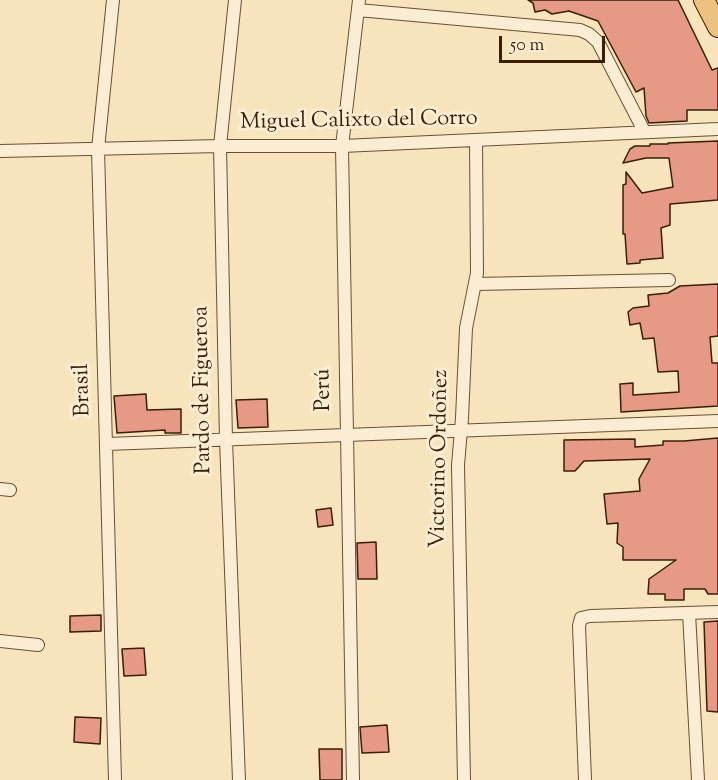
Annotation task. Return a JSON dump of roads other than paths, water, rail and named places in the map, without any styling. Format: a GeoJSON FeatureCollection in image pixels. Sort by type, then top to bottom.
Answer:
{"type":"FeatureCollection","features":[{"type":"Feature","properties":{"kind":"main road"},"geometry":{"type":"LineString","coordinates":[[704,0],[718,27]]}},
{"type":"Feature","properties":{"kind":"street","name":"Brasil"},"geometry":{"type":"LineString","coordinates":[[113,0],[98,149],[115,780]]}},
{"type":"Feature","properties":{"kind":"street","name":"Pardo de Figueroa"},"geometry":{"type":"LineString","coordinates":[[235,0],[220,146],[225,440],[239,780]]}},
{"type":"Feature","properties":{"kind":"street"},"geometry":{"type":"LineString","coordinates":[[358,5],[580,30],[598,42],[644,131]]}},
{"type":"Feature","properties":{"kind":"street","name":"Perú"},"geometry":{"type":"LineString","coordinates":[[353,780],[342,146],[358,5]]}},
{"type":"Feature","properties":{"kind":"street","name":"Miguel Calixto del Corro"},"geometry":{"type":"LineString","coordinates":[[0,151],[342,146],[718,129]]}},
{"type":"Feature","properties":{"kind":"street","name":"Victorino Ordoñez"},"geometry":{"type":"LineString","coordinates":[[464,780],[458,465],[465,328],[476,284],[476,140]]}},
{"type":"Feature","properties":{"kind":"street"},"geometry":{"type":"LineString","coordinates":[[476,284],[669,280]]}},
{"type":"Feature","properties":{"kind":"street"},"geometry":{"type":"LineString","coordinates":[[107,444],[718,421]]}},
{"type":"Feature","properties":{"kind":"street"},"geometry":{"type":"LineString","coordinates":[[585,780],[579,626],[581,618],[718,612]]}},
{"type":"Feature","properties":{"kind":"street"},"geometry":{"type":"LineString","coordinates":[[689,613],[698,780]]}},
{"type":"Feature","properties":{"kind":"street"},"geometry":{"type":"LineString","coordinates":[[0,641],[38,645]]}}]}
